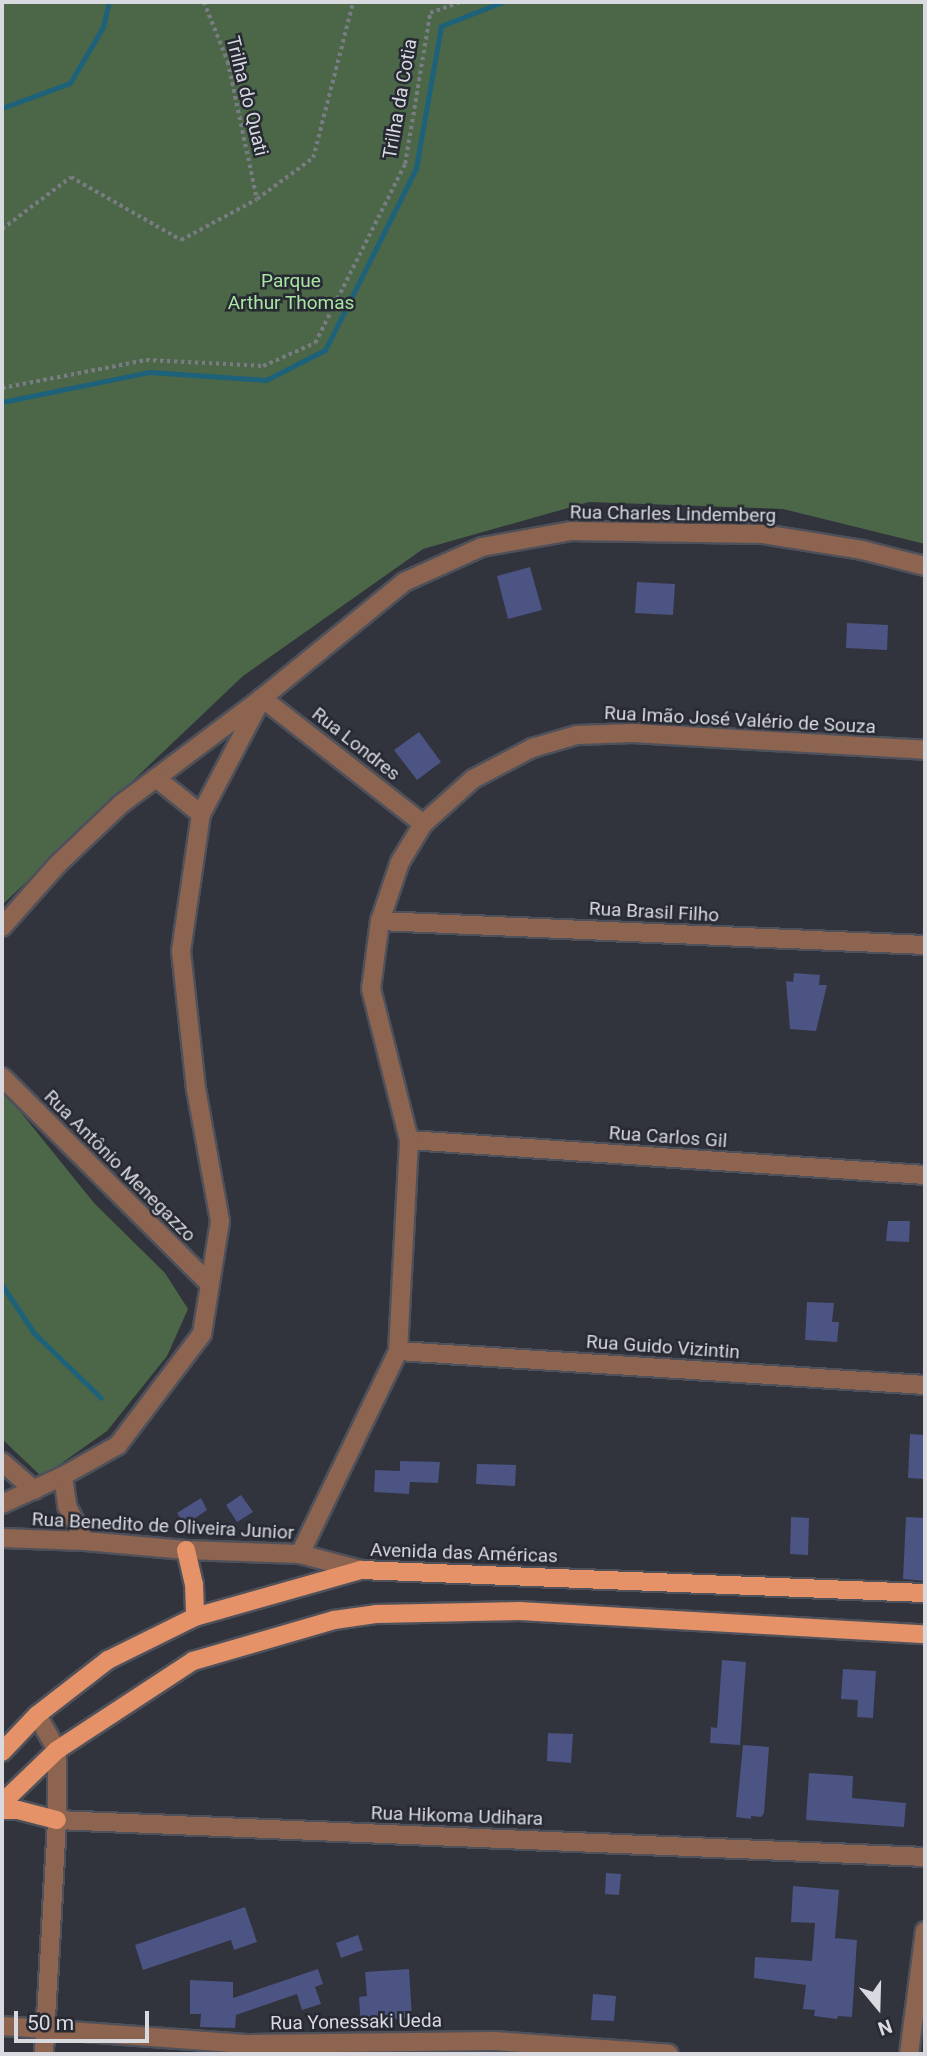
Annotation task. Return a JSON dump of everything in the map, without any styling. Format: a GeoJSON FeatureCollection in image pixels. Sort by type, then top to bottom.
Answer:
{"type":"FeatureCollection","features":[{"type":"Feature","properties":{"kind":"main road"},"geometry":{"type":"LineString","coordinates":[[186,1550],[194,1584],[195,1618]]}},
{"type":"Feature","properties":{"kind":"main road","name":"Avenida das Américas"},"geometry":{"type":"LineString","coordinates":[[2,1752],[37,1715],[108,1660],[195,1618],[361,1570],[925,1593]]}},
{"type":"Feature","properties":{"kind":"main road"},"geometry":{"type":"LineString","coordinates":[[2,1803],[57,1750],[192,1661],[334,1620],[376,1614],[520,1611],[925,1634]]}},
{"type":"Feature","properties":{"kind":"main road"},"geometry":{"type":"LineString","coordinates":[[2,1810],[18,1810],[57,1820]]}},
{"type":"Feature","properties":{"kind":"street","name":"Rua Charles Lindemberg"},"geometry":{"type":"LineString","coordinates":[[2,1504],[63,1476],[118,1445],[202,1334],[220,1221],[195,1089],[181,951],[201,814],[262,698],[404,582],[482,547],[571,531],[763,534],[862,550],[925,566]]}},
{"type":"Feature","properties":{"kind":"street"},"geometry":{"type":"LineString","coordinates":[[2,927],[58,864],[121,803],[262,698]]}},
{"type":"Feature","properties":{"kind":"street","name":"Rua Londres"},"geometry":{"type":"LineString","coordinates":[[262,698],[424,824]]}},
{"type":"Feature","properties":{"kind":"street","name":"Rua Imão José Valério de Souza"},"geometry":{"type":"LineString","coordinates":[[300,1553],[398,1352],[409,1140],[372,989],[380,921],[400,862],[424,824],[473,779],[532,748],[577,735],[633,733],[925,750]]}},
{"type":"Feature","properties":{"kind":"street"},"geometry":{"type":"LineString","coordinates":[[156,778],[201,814]]}},
{"type":"Feature","properties":{"kind":"street","name":"Rua Brasil Filho"},"geometry":{"type":"LineString","coordinates":[[380,921],[925,946]]}},
{"type":"Feature","properties":{"kind":"street","name":"Rua Antônio Menegazzo"},"geometry":{"type":"LineString","coordinates":[[2,1077],[210,1284]]}},
{"type":"Feature","properties":{"kind":"street","name":"Rua Carlos Gil"},"geometry":{"type":"LineString","coordinates":[[409,1140],[925,1175]]}},
{"type":"Feature","properties":{"kind":"street","name":"Rua Guido Vizintin"},"geometry":{"type":"LineString","coordinates":[[398,1352],[925,1385]]}},
{"type":"Feature","properties":{"kind":"street"},"geometry":{"type":"LineString","coordinates":[[2,1462],[34,1490]]}},
{"type":"Feature","properties":{"kind":"street"},"geometry":{"type":"LineString","coordinates":[[63,1476],[67,1506],[85,1541]]}},
{"type":"Feature","properties":{"kind":"street","name":"Rua Benedito de Oliveira Junior"},"geometry":{"type":"LineString","coordinates":[[2,1538],[85,1541],[186,1550],[300,1553],[361,1570]]}},
{"type":"Feature","properties":{"kind":"street"},"geometry":{"type":"LineString","coordinates":[[37,1715],[57,1750],[57,1820],[44,2054]]}},
{"type":"Feature","properties":{"kind":"street","name":"Rua Hikoma Udihara"},"geometry":{"type":"LineString","coordinates":[[57,1820],[925,1857]]}},
{"type":"Feature","properties":{"kind":"street"},"geometry":{"type":"LineString","coordinates":[[909,2054],[925,1931]]}},
{"type":"Feature","properties":{"kind":"street","name":"Rua Yonessaki Ueda"},"geometry":{"type":"LineString","coordinates":[[2,2026],[249,2044],[494,2041],[669,2054]]}},
{"type":"Feature","properties":{"kind":"path","name":"Trilha do Quati"},"geometry":{"type":"LineString","coordinates":[[205,2],[228,62],[257,199]]}},
{"type":"Feature","properties":{"kind":"path"},"geometry":{"type":"LineString","coordinates":[[2,229],[71,177],[181,240],[257,199],[313,158],[353,2]]}},
{"type":"Feature","properties":{"kind":"path","name":"Trilha da Cotia"},"geometry":{"type":"LineString","coordinates":[[2,388],[146,360],[263,366],[315,343],[405,164],[430,13],[460,2]]}},
{"type":"Feature","properties":{"kind":"green space","name":"Parque Arthur Thomas"},"geometry":{"type":"Polygon","coordinates":[[[2,2],[925,2],[925,544],[783,509],[589,502],[423,549],[243,676],[2,905],[2,2]]]}},
{"type":"Feature","properties":{"kind":"green space"},"geometry":{"type":"Polygon","coordinates":[[[2,1089],[94,1203],[165,1273],[188,1309],[167,1356],[107,1431],[42,1477],[2,1439],[2,1089]]]}},
{"type":"Feature","properties":{"kind":"building"},"geometry":{"type":"Polygon","coordinates":[[[530,567],[542,610],[508,619],[497,576],[530,567]]]}},
{"type":"Feature","properties":{"kind":"building"},"geometry":{"type":"Polygon","coordinates":[[[637,582],[675,584],[673,615],[635,613],[637,582]]]}},
{"type":"Feature","properties":{"kind":"building"},"geometry":{"type":"Polygon","coordinates":[[[847,623],[888,625],[887,650],[846,648],[847,623]]]}},
{"type":"Feature","properties":{"kind":"building"},"geometry":{"type":"Polygon","coordinates":[[[419,732],[441,762],[417,780],[394,750],[419,732]]]}},
{"type":"Feature","properties":{"kind":"building"},"geometry":{"type":"Polygon","coordinates":[[[794,973],[820,975],[819,985],[827,985],[816,1031],[790,1029],[786,981],[793,982],[794,973]]]}},
{"type":"Feature","properties":{"kind":"building"},"geometry":{"type":"Polygon","coordinates":[[[888,1221],[910,1221],[909,1242],[886,1241],[888,1221]]]}},
{"type":"Feature","properties":{"kind":"building"},"geometry":{"type":"Polygon","coordinates":[[[807,1302],[834,1303],[832,1322],[839,1322],[837,1342],[805,1340],[807,1302]]]}},
{"type":"Feature","properties":{"kind":"building"},"geometry":{"type":"Polygon","coordinates":[[[910,1434],[925,1435],[925,1479],[908,1478],[910,1434]]]}},
{"type":"Feature","properties":{"kind":"building"},"geometry":{"type":"Polygon","coordinates":[[[400,1461],[440,1462],[438,1483],[410,1482],[409,1494],[374,1492],[375,1470],[400,1471],[400,1461]]]}},
{"type":"Feature","properties":{"kind":"building"},"geometry":{"type":"Polygon","coordinates":[[[477,1464],[516,1465],[515,1486],[476,1484],[477,1464]]]}},
{"type":"Feature","properties":{"kind":"building"},"geometry":{"type":"Polygon","coordinates":[[[241,1495],[253,1512],[237,1522],[226,1505],[241,1495]]]}},
{"type":"Feature","properties":{"kind":"building"},"geometry":{"type":"Polygon","coordinates":[[[201,1498],[207,1510],[185,1525],[177,1513],[201,1498]]]}},
{"type":"Feature","properties":{"kind":"building"},"geometry":{"type":"Polygon","coordinates":[[[791,1517],[809,1518],[808,1555],[790,1554],[791,1517]]]}},
{"type":"Feature","properties":{"kind":"building"},"geometry":{"type":"Polygon","coordinates":[[[906,1517],[925,1518],[925,1581],[903,1579],[906,1517]]]}},
{"type":"Feature","properties":{"kind":"building"},"geometry":{"type":"Polygon","coordinates":[[[722,1660],[746,1662],[740,1745],[710,1743],[711,1727],[717,1728],[722,1660]]]}},
{"type":"Feature","properties":{"kind":"building"},"geometry":{"type":"Polygon","coordinates":[[[843,1669],[876,1671],[873,1718],[857,1717],[858,1700],[841,1699],[843,1669]]]}},
{"type":"Feature","properties":{"kind":"building"},"geometry":{"type":"Polygon","coordinates":[[[548,1733],[573,1734],[571,1763],[547,1761],[548,1733]]]}},
{"type":"Feature","properties":{"kind":"building"},"geometry":{"type":"Polygon","coordinates":[[[743,1745],[769,1747],[764,1813],[761,1817],[751,1816],[751,1819],[736,1817],[743,1745]]]}},
{"type":"Feature","properties":{"kind":"building"},"geometry":{"type":"Polygon","coordinates":[[[809,1773],[853,1776],[852,1798],[906,1803],[904,1827],[806,1820],[809,1773]]]}},
{"type":"Feature","properties":{"kind":"building"},"geometry":{"type":"Polygon","coordinates":[[[606,1873],[621,1874],[619,1895],[605,1894],[606,1873]]]}},
{"type":"Feature","properties":{"kind":"building"},"geometry":{"type":"Polygon","coordinates":[[[793,1886],[839,1890],[835,1938],[857,1940],[852,2017],[838,2016],[837,2019],[814,2016],[815,2010],[803,2009],[806,1985],[754,1978],[755,1957],[812,1961],[815,1923],[791,1922],[793,1886]]]}},
{"type":"Feature","properties":{"kind":"building"},"geometry":{"type":"Polygon","coordinates":[[[245,1907],[257,1942],[234,1950],[231,1940],[143,1970],[135,1945],[245,1907]]]}},
{"type":"Feature","properties":{"kind":"building"},"geometry":{"type":"Polygon","coordinates":[[[358,1935],[363,1950],[341,1958],[336,1943],[358,1935]]]}},
{"type":"Feature","properties":{"kind":"building"},"geometry":{"type":"Polygon","coordinates":[[[318,1969],[323,1984],[315,1987],[321,2004],[302,2010],[297,1994],[236,2015],[235,2028],[200,2027],[201,2014],[190,2014],[190,1980],[233,1982],[233,1998],[318,1969]]]}},
{"type":"Feature","properties":{"kind":"building"},"geometry":{"type":"Polygon","coordinates":[[[409,1969],[412,2018],[394,2019],[394,2026],[361,2028],[359,1997],[367,1996],[365,1972],[409,1969]]]}},
{"type":"Feature","properties":{"kind":"building"},"geometry":{"type":"Polygon","coordinates":[[[593,1994],[616,1996],[614,2021],[591,2020],[593,1994]]]}},
{"type":"Feature","properties":{"kind":"waterway"},"geometry":{"type":"LineString","coordinates":[[2,108],[70,83],[103,27],[109,2]]}},
{"type":"Feature","properties":{"kind":"waterway"},"geometry":{"type":"LineString","coordinates":[[2,402],[150,372],[266,380],[325,350],[416,168],[441,26],[502,2]]}},
{"type":"Feature","properties":{"kind":"waterway"},"geometry":{"type":"LineString","coordinates":[[2,1285],[34,1333],[101,1398]]}}]}
